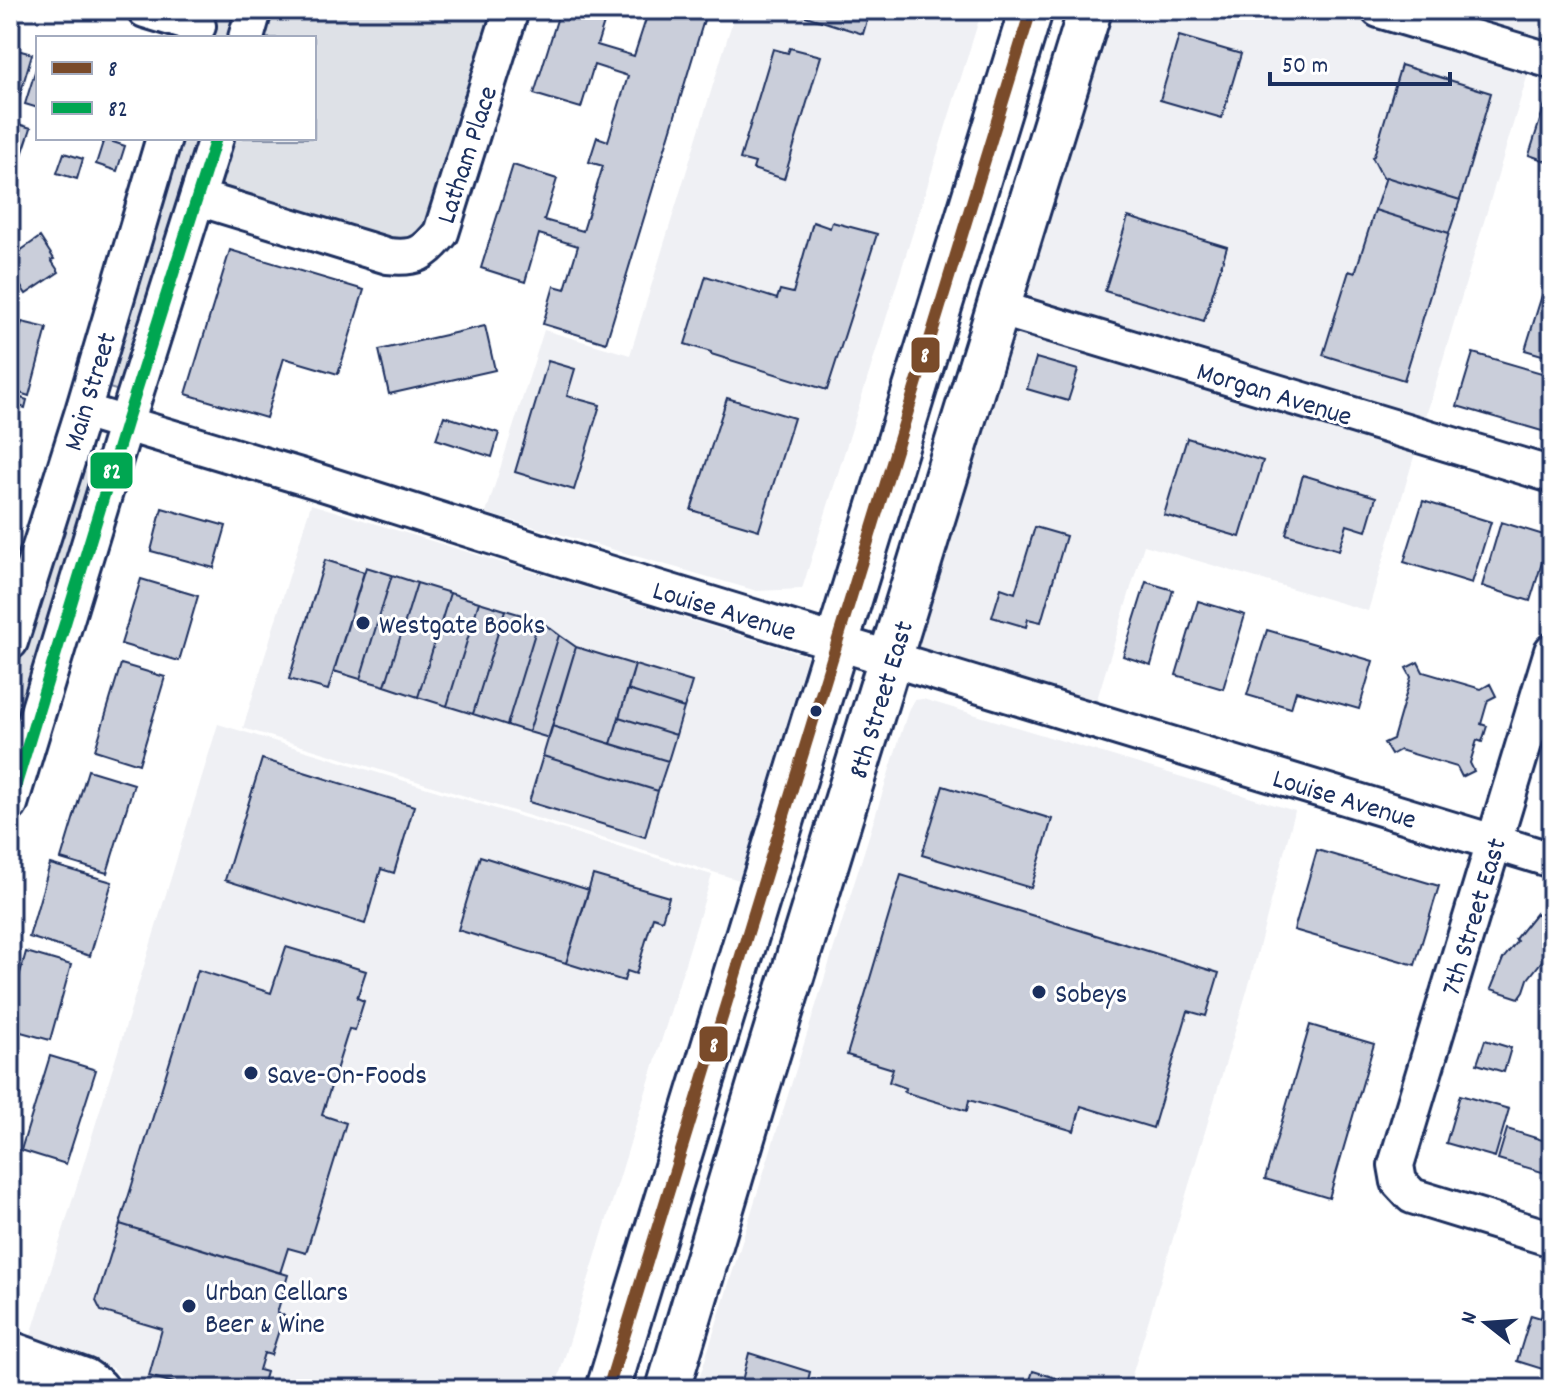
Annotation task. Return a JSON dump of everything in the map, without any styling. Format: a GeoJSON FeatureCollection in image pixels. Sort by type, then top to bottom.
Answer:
{"type":"FeatureCollection","features":[{"type":"Feature","properties":{"kind":"main road","name":"8th Street East"},"geometry":{"type":"LineString","coordinates":[[608,1389],[1031,10]]}},
{"type":"Feature","properties":{"kind":"main road","name":"8th Street East"},"geometry":{"type":"LineString","coordinates":[[668,1389],[1090,10]]}},
{"type":"Feature","properties":{"kind":"main road"},"geometry":{"type":"LineString","coordinates":[[762,1074],[753,1050],[746,1013],[772,904],[774,850]]}},
{"type":"Feature","properties":{"kind":"main road"},"geometry":{"type":"LineString","coordinates":[[10,1353],[84,1380],[97,1389]]}},
{"type":"Feature","properties":{"kind":"main road"},"geometry":{"type":"LineString","coordinates":[[10,1376],[45,1389]]}},
{"type":"Feature","properties":{"kind":"street"},"geometry":{"type":"LineString","coordinates":[[145,10],[198,25]]}},
{"type":"Feature","properties":{"kind":"street"},"geometry":{"type":"LineString","coordinates":[[247,36],[254,10]]}},
{"type":"Feature","properties":{"kind":"street","name":"Latham Place"},"geometry":{"type":"LineString","coordinates":[[198,198],[388,256],[407,258],[426,251],[441,233],[511,10]]}},
{"type":"Feature","properties":{"kind":"street"},"geometry":{"type":"LineString","coordinates":[[1379,10],[1552,61]]}},
{"type":"Feature","properties":{"kind":"street","name":"Main Street"},"geometry":{"type":"LineString","coordinates":[[10,642],[163,140]]}},
{"type":"Feature","properties":{"kind":"street","name":"Main Street"},"geometry":{"type":"LineString","coordinates":[[10,804],[215,140]]}},
{"type":"Feature","properties":{"kind":"street","name":"Morgan Avenue"},"geometry":{"type":"LineString","coordinates":[[998,308],[1552,475]]}},
{"type":"Feature","properties":{"kind":"street","name":"Louise Avenue"},"geometry":{"type":"LineString","coordinates":[[83,411],[1552,860]]}},
{"type":"Feature","properties":{"kind":"street","name":"7th Street East"},"geometry":{"type":"LineString","coordinates":[[1552,651],[1396,1165],[1399,1182],[1412,1196],[1552,1239]]}},
{"type":"Feature","properties":{"kind":"shaded area"},"geometry":{"type":"Polygon","coordinates":[[[217,10],[238,10],[230,36],[210,36],[217,10]]]}},
{"type":"Feature","properties":{"kind":"shaded area"},"geometry":{"type":"Polygon","coordinates":[[[254,10],[511,10],[426,251],[198,198],[215,140],[316,140],[316,36],[247,36],[254,10]]]}},
{"type":"Feature","properties":{"kind":"shaded area"},"geometry":{"type":"Polygon","coordinates":[[[736,10],[982,10],[802,589],[757,591],[486,513],[544,330],[630,355],[736,10]]]}},
{"type":"Feature","properties":{"kind":"shaded area"},"geometry":{"type":"Polygon","coordinates":[[[1090,10],[1547,10],[1368,611],[1144,545],[1091,719],[891,659],[1090,10]]]}},
{"type":"Feature","properties":{"kind":"shaded area"},"geometry":{"type":"Polygon","coordinates":[[[178,140],[198,140],[119,391],[106,387],[178,140]]]}},
{"type":"Feature","properties":{"kind":"shaded area"},"geometry":{"type":"Polygon","coordinates":[[[85,453],[97,457],[99,462],[10,758],[10,690],[81,455],[85,453]]]}},
{"type":"Feature","properties":{"kind":"shaded area"},"geometry":{"type":"Polygon","coordinates":[[[311,504],[807,656],[739,880],[243,728],[311,504]]]}},
{"type":"Feature","properties":{"kind":"shaded area"},"geometry":{"type":"Polygon","coordinates":[[[923,699],[1295,811],[1250,981],[1128,1389],[696,1389],[909,708],[915,700],[923,699]]]}},
{"type":"Feature","properties":{"kind":"shaded area"},"geometry":{"type":"Polygon","coordinates":[[[218,724],[712,875],[555,1389],[133,1389],[113,1368],[29,1342],[218,724]]]}},
{"type":"Feature","properties":{"kind":"building"},"geometry":{"type":"Polygon","coordinates":[[[560,10],[608,10],[597,45],[634,56],[647,16],[637,13],[637,10],[707,10],[606,343],[543,324],[554,286],[565,289],[578,246],[539,234],[525,282],[481,268],[513,165],[557,179],[544,220],[583,231],[603,166],[589,162],[597,137],[608,141],[628,76],[594,65],[581,108],[534,94],[560,10]]]}},
{"type":"Feature","properties":{"kind":"building"},"geometry":{"type":"Polygon","coordinates":[[[786,10],[870,10],[863,34],[786,10]]]}},
{"type":"Feature","properties":{"kind":"building"},"geometry":{"type":"Polygon","coordinates":[[[1179,36],[1241,54],[1222,118],[1160,100],[1179,36]]]}},
{"type":"Feature","properties":{"kind":"building"},"geometry":{"type":"Polygon","coordinates":[[[10,48],[32,54],[19,98],[10,95],[10,48]]]}},
{"type":"Feature","properties":{"kind":"building"},"geometry":{"type":"Polygon","coordinates":[[[790,48],[821,56],[784,179],[753,169],[755,163],[740,159],[773,49],[788,53],[790,48]]]}},
{"type":"Feature","properties":{"kind":"building"},"geometry":{"type":"Polygon","coordinates":[[[1401,65],[1491,93],[1460,200],[1383,178],[1372,157],[1401,65]]]}},
{"type":"Feature","properties":{"kind":"building"},"geometry":{"type":"Polygon","coordinates":[[[36,68],[36,107],[25,104],[36,68]]]}},
{"type":"Feature","properties":{"kind":"building"},"geometry":{"type":"Polygon","coordinates":[[[1546,101],[1552,103],[1552,163],[1529,155],[1546,101]]]}},
{"type":"Feature","properties":{"kind":"building"},"geometry":{"type":"Polygon","coordinates":[[[15,123],[31,128],[22,155],[10,151],[10,137],[15,123]]]}},
{"type":"Feature","properties":{"kind":"building"},"geometry":{"type":"Polygon","coordinates":[[[104,140],[125,146],[117,171],[96,164],[104,140]]]}},
{"type":"Feature","properties":{"kind":"building"},"geometry":{"type":"Polygon","coordinates":[[[64,153],[83,159],[77,179],[57,173],[64,153]]]}},
{"type":"Feature","properties":{"kind":"building"},"geometry":{"type":"Polygon","coordinates":[[[1386,177],[1460,200],[1449,233],[1375,210],[1386,177]]]}},
{"type":"Feature","properties":{"kind":"building"},"geometry":{"type":"Polygon","coordinates":[[[1375,210],[1449,233],[1404,380],[1323,355],[1349,271],[1355,273],[1375,210]]]}},
{"type":"Feature","properties":{"kind":"building"},"geometry":{"type":"Polygon","coordinates":[[[1128,217],[1227,247],[1204,321],[1105,291],[1128,217]]]}},
{"type":"Feature","properties":{"kind":"building"},"geometry":{"type":"Polygon","coordinates":[[[813,222],[830,228],[832,222],[877,234],[827,390],[685,344],[706,276],[777,299],[780,290],[793,293],[813,222]]]}},
{"type":"Feature","properties":{"kind":"building"},"geometry":{"type":"Polygon","coordinates":[[[40,237],[59,272],[26,294],[15,278],[10,282],[10,258],[40,237]]]}},
{"type":"Feature","properties":{"kind":"building"},"geometry":{"type":"Polygon","coordinates":[[[230,250],[364,290],[338,374],[284,358],[266,418],[186,394],[230,250]]]}},
{"type":"Feature","properties":{"kind":"building"},"geometry":{"type":"Polygon","coordinates":[[[1552,263],[1552,358],[1525,350],[1552,263]]]}},
{"type":"Feature","properties":{"kind":"building"},"geometry":{"type":"Polygon","coordinates":[[[22,322],[47,328],[29,396],[10,390],[10,326],[20,329],[22,322]]]}},
{"type":"Feature","properties":{"kind":"building"},"geometry":{"type":"Polygon","coordinates":[[[485,326],[495,370],[389,394],[379,350],[485,326]]]}},
{"type":"Feature","properties":{"kind":"building"},"geometry":{"type":"Polygon","coordinates":[[[1473,353],[1552,376],[1552,434],[1457,406],[1473,353]]]}},
{"type":"Feature","properties":{"kind":"building"},"geometry":{"type":"Polygon","coordinates":[[[1036,358],[1078,370],[1068,401],[1027,389],[1036,358]]]}},
{"type":"Feature","properties":{"kind":"building"},"geometry":{"type":"Polygon","coordinates":[[[548,361],[575,369],[567,396],[600,405],[574,490],[515,472],[548,361]]]}},
{"type":"Feature","properties":{"kind":"building"},"geometry":{"type":"Polygon","coordinates":[[[15,396],[27,400],[25,408],[13,404],[10,413],[10,399],[14,400],[15,396]]]}},
{"type":"Feature","properties":{"kind":"building"},"geometry":{"type":"Polygon","coordinates":[[[727,398],[794,418],[759,530],[691,510],[727,398]]]}},
{"type":"Feature","properties":{"kind":"building"},"geometry":{"type":"Polygon","coordinates":[[[444,416],[499,433],[492,457],[436,439],[444,416]]]}},
{"type":"Feature","properties":{"kind":"building"},"geometry":{"type":"Polygon","coordinates":[[[1187,438],[1263,461],[1240,537],[1164,515],[1187,438]]]}},
{"type":"Feature","properties":{"kind":"building"},"geometry":{"type":"Polygon","coordinates":[[[1303,475],[1376,497],[1366,531],[1347,525],[1339,550],[1286,534],[1303,475]]]}},
{"type":"Feature","properties":{"kind":"building"},"geometry":{"type":"Polygon","coordinates":[[[1423,501],[1491,522],[1472,583],[1404,562],[1423,501]]]}},
{"type":"Feature","properties":{"kind":"building"},"geometry":{"type":"Polygon","coordinates":[[[162,508],[226,526],[214,568],[151,551],[162,508]]]}},
{"type":"Feature","properties":{"kind":"building"},"geometry":{"type":"Polygon","coordinates":[[[1501,522],[1550,537],[1530,601],[1482,586],[1501,522]]]}},
{"type":"Feature","properties":{"kind":"building"},"geometry":{"type":"Polygon","coordinates":[[[1035,527],[1066,536],[1041,622],[1028,619],[1026,627],[992,617],[1001,588],[1015,593],[1035,527]]]}},
{"type":"Feature","properties":{"kind":"building"},"geometry":{"type":"Polygon","coordinates":[[[325,560],[364,572],[328,690],[289,679],[325,560]]]}},
{"type":"Feature","properties":{"kind":"building","name":"Westgate Books"},"geometry":{"type":"Polygon","coordinates":[[[366,567],[392,575],[360,679],[334,671],[366,567]]]}},
{"type":"Feature","properties":{"kind":"building"},"geometry":{"type":"Polygon","coordinates":[[[392,575],[417,583],[385,686],[360,679],[392,575]]]}},
{"type":"Feature","properties":{"kind":"building"},"geometry":{"type":"Polygon","coordinates":[[[141,579],[198,596],[179,661],[121,644],[141,579]]]}},
{"type":"Feature","properties":{"kind":"building"},"geometry":{"type":"Polygon","coordinates":[[[1146,582],[1173,590],[1151,665],[1123,656],[1146,582]]]}},
{"type":"Feature","properties":{"kind":"building"},"geometry":{"type":"Polygon","coordinates":[[[417,583],[450,593],[418,697],[385,686],[417,583]]]}},
{"type":"Feature","properties":{"kind":"building"},"geometry":{"type":"Polygon","coordinates":[[[450,593],[479,602],[447,706],[418,697],[450,593]]]}},
{"type":"Feature","properties":{"kind":"building"},"geometry":{"type":"Polygon","coordinates":[[[1198,601],[1245,615],[1223,689],[1176,675],[1198,601]]]}},
{"type":"Feature","properties":{"kind":"building"},"geometry":{"type":"Polygon","coordinates":[[[479,602],[505,610],[473,714],[447,706],[479,602]]]}},
{"type":"Feature","properties":{"kind":"building"},"geometry":{"type":"Polygon","coordinates":[[[505,610],[539,620],[507,725],[473,714],[505,610]]]}},
{"type":"Feature","properties":{"kind":"building"},"geometry":{"type":"Polygon","coordinates":[[[539,620],[559,635],[529,732],[507,725],[539,620]]]}},
{"type":"Feature","properties":{"kind":"building"},"geometry":{"type":"Polygon","coordinates":[[[1267,630],[1373,661],[1359,709],[1296,691],[1291,708],[1247,695],[1267,630]]]}},
{"type":"Feature","properties":{"kind":"building"},"geometry":{"type":"Polygon","coordinates":[[[559,635],[576,647],[549,738],[529,732],[559,635]]]}},
{"type":"Feature","properties":{"kind":"building"},"geometry":{"type":"Polygon","coordinates":[[[576,647],[635,665],[611,744],[552,726],[576,647]]]}},
{"type":"Feature","properties":{"kind":"building"},"geometry":{"type":"Polygon","coordinates":[[[1418,662],[1423,672],[1481,689],[1490,684],[1496,696],[1488,700],[1481,724],[1487,726],[1482,742],[1477,740],[1470,763],[1474,771],[1462,777],[1457,767],[1400,750],[1391,755],[1384,743],[1393,739],[1411,677],[1406,668],[1418,662]]]}},
{"type":"Feature","properties":{"kind":"building"},"geometry":{"type":"Polygon","coordinates":[[[121,664],[165,677],[139,764],[95,750],[121,664]]]}},
{"type":"Feature","properties":{"kind":"building"},"geometry":{"type":"Polygon","coordinates":[[[635,665],[692,682],[684,708],[628,690],[635,665]]]}},
{"type":"Feature","properties":{"kind":"building"},"geometry":{"type":"Polygon","coordinates":[[[628,690],[684,708],[676,735],[619,717],[628,690]]]}},
{"type":"Feature","properties":{"kind":"building"},"geometry":{"type":"Polygon","coordinates":[[[619,717],[676,735],[668,761],[611,744],[619,717]]]}},
{"type":"Feature","properties":{"kind":"building"},"geometry":{"type":"Polygon","coordinates":[[[552,726],[668,761],[658,791],[543,756],[552,726]]]}},
{"type":"Feature","properties":{"kind":"building"},"geometry":{"type":"Polygon","coordinates":[[[543,756],[658,791],[645,837],[529,802],[543,756]]]}},
{"type":"Feature","properties":{"kind":"building"},"geometry":{"type":"Polygon","coordinates":[[[262,759],[414,806],[394,873],[381,869],[365,924],[225,880],[262,759]]]}},
{"type":"Feature","properties":{"kind":"building"},"geometry":{"type":"Polygon","coordinates":[[[88,770],[134,784],[107,873],[61,859],[88,770]]]}},
{"type":"Feature","properties":{"kind":"building"},"geometry":{"type":"Polygon","coordinates":[[[943,786],[1052,819],[1031,888],[922,855],[943,786]]]}},
{"type":"Feature","properties":{"kind":"building"},"geometry":{"type":"Polygon","coordinates":[[[1317,850],[1439,886],[1415,965],[1294,930],[1317,850]]]}},
{"type":"Feature","properties":{"kind":"building"},"geometry":{"type":"Polygon","coordinates":[[[480,856],[589,890],[566,963],[458,930],[480,856]]]}},
{"type":"Feature","properties":{"kind":"building"},"geometry":{"type":"Polygon","coordinates":[[[50,864],[112,882],[90,956],[29,937],[50,864]]]}},
{"type":"Feature","properties":{"kind":"building"},"geometry":{"type":"Polygon","coordinates":[[[593,875],[669,897],[662,920],[653,917],[636,974],[627,971],[624,981],[566,963],[593,875]]]}},
{"type":"Feature","properties":{"kind":"building","name":"Sobeys"},"geometry":{"type":"Polygon","coordinates":[[[901,875],[1219,973],[1206,1016],[1188,1011],[1153,1128],[1081,1106],[1074,1131],[969,1100],[967,1111],[904,1092],[906,1088],[889,1082],[893,1069],[847,1055],[901,875]]]}},
{"type":"Feature","properties":{"kind":"building"},"geometry":{"type":"Polygon","coordinates":[[[1536,913],[1552,926],[1552,948],[1528,979],[1519,998],[1491,989],[1503,959],[1536,913]]]}},
{"type":"Feature","properties":{"kind":"building","name":"Save-On-Foods"},"geometry":{"type":"Polygon","coordinates":[[[286,947],[366,971],[357,998],[364,1001],[355,1030],[349,1029],[322,1115],[346,1123],[306,1253],[288,1248],[280,1273],[120,1224],[198,970],[271,993],[286,947]]]}},
{"type":"Feature","properties":{"kind":"building"},"geometry":{"type":"Polygon","coordinates":[[[26,952],[71,965],[50,1040],[10,1029],[10,1009],[26,952]]]}},
{"type":"Feature","properties":{"kind":"building"},"geometry":{"type":"Polygon","coordinates":[[[1310,1025],[1374,1044],[1329,1198],[1265,1179],[1310,1025]]]}},
{"type":"Feature","properties":{"kind":"building"},"geometry":{"type":"Polygon","coordinates":[[[1485,1040],[1511,1048],[1504,1072],[1477,1064],[1485,1040]]]}},
{"type":"Feature","properties":{"kind":"building"},"geometry":{"type":"Polygon","coordinates":[[[50,1056],[96,1070],[66,1164],[21,1150],[50,1056]]]}},
{"type":"Feature","properties":{"kind":"building"},"geometry":{"type":"Polygon","coordinates":[[[1460,1095],[1509,1109],[1495,1157],[1446,1143],[1460,1095]]]}},
{"type":"Feature","properties":{"kind":"building"},"geometry":{"type":"Polygon","coordinates":[[[1507,1129],[1552,1143],[1552,1175],[1498,1159],[1507,1129]]]}},
{"type":"Feature","properties":{"kind":"building","name":"Urban Cellars Beer & Wine"},"geometry":{"type":"Polygon","coordinates":[[[120,1224],[288,1275],[277,1313],[284,1315],[271,1355],[264,1353],[259,1370],[266,1372],[261,1389],[172,1389],[174,1383],[149,1376],[162,1329],[101,1311],[96,1301],[120,1224]]]}},
{"type":"Feature","properties":{"kind":"building"},"geometry":{"type":"Polygon","coordinates":[[[10,1266],[16,1268],[10,1288],[10,1266]]]}},
{"type":"Feature","properties":{"kind":"building"},"geometry":{"type":"Polygon","coordinates":[[[1547,1298],[1552,1299],[1552,1372],[1517,1361],[1531,1315],[1541,1318],[1547,1298]]]}},
{"type":"Feature","properties":{"kind":"building"},"geometry":{"type":"Polygon","coordinates":[[[749,1353],[810,1372],[808,1380],[839,1389],[740,1389],[749,1353]]]}},
{"type":"Feature","properties":{"kind":"building"},"geometry":{"type":"Polygon","coordinates":[[[1033,1371],[1092,1389],[1027,1389],[1033,1371]]]}},
{"type":"Feature","properties":{"kind":"transit line","name":"8"},"geometry":{"type":"LineString","coordinates":[[608,1389],[1031,10]]}},
{"type":"Feature","properties":{"kind":"transit line","name":"82"},"geometry":{"type":"LineString","coordinates":[[10,804],[215,140]]}},
{"type":"Feature","properties":{"kind":"place","name":"Westgate Books"},"geometry":{"type":"Point","coordinates":[363,623]}},
{"type":"Feature","properties":{"kind":"place","name":"Sobeys"},"geometry":{"type":"Point","coordinates":[1039,992]}},
{"type":"Feature","properties":{"kind":"place","name":"Save-On-Foods"},"geometry":{"type":"Point","coordinates":[251,1073]}},
{"type":"Feature","properties":{"kind":"place","name":"Urban Cellars Beer & Wine"},"geometry":{"type":"Point","coordinates":[189,1306]}}]}
